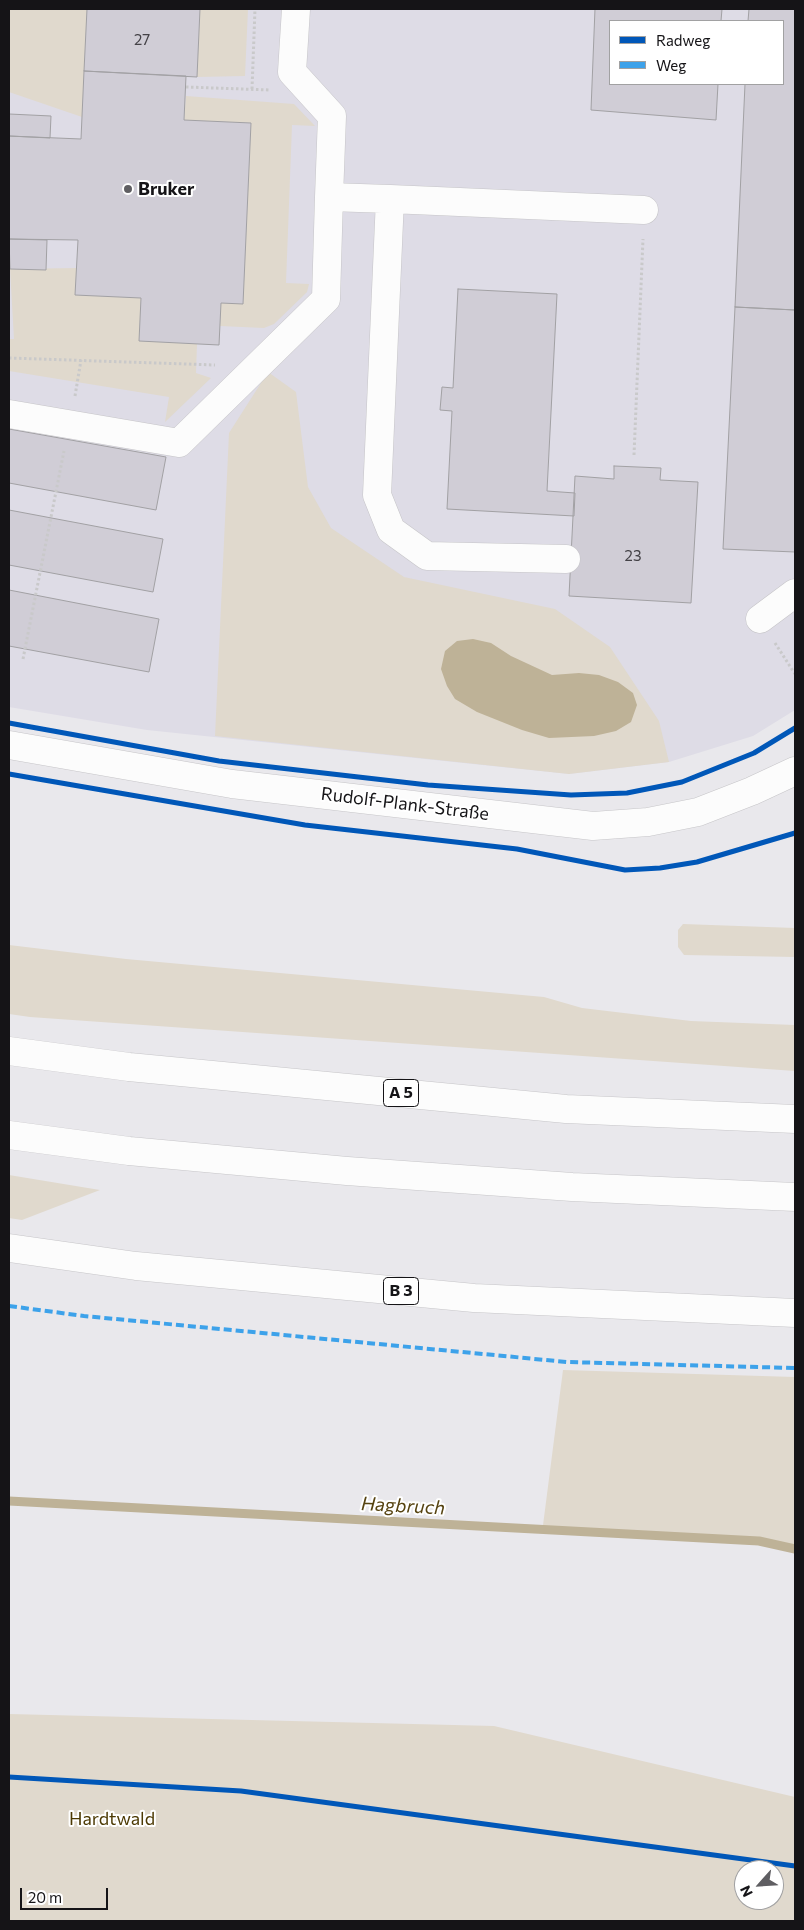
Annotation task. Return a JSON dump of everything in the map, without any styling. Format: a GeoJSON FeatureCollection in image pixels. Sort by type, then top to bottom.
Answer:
{"type":"FeatureCollection","features":[{"type":"Feature","properties":{"kind":"main road"},"geometry":{"type":"LineString","coordinates":[[9,414],[179,443],[326,299],[332,116],[292,72],[296,9]]}},
{"type":"Feature","properties":{"kind":"main road"},"geometry":{"type":"LineString","coordinates":[[329,197],[644,210]]}},
{"type":"Feature","properties":{"kind":"main road"},"geometry":{"type":"LineString","coordinates":[[390,199],[377,495],[391,530],[427,556],[566,559]]}},
{"type":"Feature","properties":{"kind":"main road"},"geometry":{"type":"LineString","coordinates":[[760,619],[795,593]]}},
{"type":"Feature","properties":{"kind":"main road","name":"Rudolf-Plank-Straße"},"geometry":{"type":"LineString","coordinates":[[9,745],[232,784],[593,826],[648,822],[698,812],[752,791],[795,771]]}},
{"type":"Feature","properties":{"kind":"main road","name":"A 5"},"geometry":{"type":"LineString","coordinates":[[9,1051],[129,1067],[566,1109],[795,1118]]}},
{"type":"Feature","properties":{"kind":"main road"},"geometry":{"type":"LineString","coordinates":[[9,1135],[129,1151],[347,1171],[572,1187],[795,1197]]}},
{"type":"Feature","properties":{"kind":"main road","name":"B 3"},"geometry":{"type":"LineString","coordinates":[[9,1248],[136,1266],[474,1298],[795,1313]]}},
{"type":"Feature","properties":{"kind":"path"},"geometry":{"type":"LineString","coordinates":[[252,90],[255,9]]}},
{"type":"Feature","properties":{"kind":"path"},"geometry":{"type":"LineString","coordinates":[[186,87],[310,92]]}},
{"type":"Feature","properties":{"kind":"path"},"geometry":{"type":"LineString","coordinates":[[634,455],[644,210]]}},
{"type":"Feature","properties":{"kind":"path"},"geometry":{"type":"LineString","coordinates":[[9,358],[229,366],[244,380]]}},
{"type":"Feature","properties":{"kind":"path"},"geometry":{"type":"LineString","coordinates":[[23,659],[81,360]]}},
{"type":"Feature","properties":{"kind":"path"},"geometry":{"type":"LineString","coordinates":[[760,619],[795,674]]}},
{"type":"Feature","properties":{"kind":"shaded area"},"geometry":{"type":"Polygon","coordinates":[[[9,9],[795,9],[795,710],[753,736],[669,762],[569,774],[147,730],[9,707],[9,9]]]}},
{"type":"Feature","properties":{"kind":"shaded area"},"geometry":{"type":"Polygon","coordinates":[[[473,639],[491,643],[511,656],[552,675],[579,673],[599,675],[618,682],[633,693],[637,705],[631,722],[616,731],[594,736],[549,738],[522,730],[477,712],[455,699],[447,686],[441,669],[445,651],[457,641],[473,639]]]}},
{"type":"Feature","properties":{"kind":"green space"},"geometry":{"type":"Polygon","coordinates":[[[9,9],[87,9],[82,117],[9,92],[9,9]]]}},
{"type":"Feature","properties":{"kind":"green space"},"geometry":{"type":"Polygon","coordinates":[[[200,9],[248,9],[245,76],[197,77],[200,9]]]}},
{"type":"Feature","properties":{"kind":"green space"},"geometry":{"type":"Polygon","coordinates":[[[186,96],[294,104],[315,126],[292,125],[286,283],[309,284],[307,292],[274,324],[264,328],[220,326],[221,303],[243,303],[251,123],[184,120],[186,96]]]}},
{"type":"Feature","properties":{"kind":"green space"},"geometry":{"type":"Polygon","coordinates":[[[77,268],[75,295],[141,298],[139,341],[197,344],[196,373],[211,378],[165,422],[169,397],[9,371],[9,339],[14,339],[10,269],[77,268]]]}},
{"type":"Feature","properties":{"kind":"green space"},"geometry":{"type":"Polygon","coordinates":[[[268,372],[296,392],[308,487],[331,528],[404,577],[555,609],[610,647],[659,721],[669,762],[569,774],[215,736],[229,433],[268,372]]]}},
{"type":"Feature","properties":{"kind":"green space"},"geometry":{"type":"Polygon","coordinates":[[[683,924],[795,928],[795,957],[684,955],[678,947],[678,930],[683,924]]]}},
{"type":"Feature","properties":{"kind":"green space"},"geometry":{"type":"Polygon","coordinates":[[[9,945],[126,959],[544,997],[582,1008],[691,1021],[795,1025],[795,1071],[9,1014],[9,945]]]}},
{"type":"Feature","properties":{"kind":"green space"},"geometry":{"type":"Polygon","coordinates":[[[9,1175],[100,1190],[22,1220],[9,1218],[9,1175]]]}},
{"type":"Feature","properties":{"kind":"green space"},"geometry":{"type":"Polygon","coordinates":[[[563,1370],[795,1377],[795,1552],[760,1544],[542,1533],[563,1370]]]}},
{"type":"Feature","properties":{"kind":"green space","name":"Hardtwald"},"geometry":{"type":"Polygon","coordinates":[[[9,1714],[494,1726],[795,1797],[795,1921],[9,1921],[9,1714]]]}},
{"type":"Feature","properties":{"kind":"building"},"geometry":{"type":"Polygon","coordinates":[[[87,9],[200,9],[197,77],[84,71],[87,9]]]}},
{"type":"Feature","properties":{"kind":"building"},"geometry":{"type":"Polygon","coordinates":[[[595,9],[722,9],[721,20],[609,20],[609,85],[718,85],[716,120],[591,110],[595,9]]]}},
{"type":"Feature","properties":{"kind":"building"},"geometry":{"type":"Polygon","coordinates":[[[749,9],[795,9],[795,310],[735,307],[745,85],[784,85],[784,20],[748,20],[749,9]]]}},
{"type":"Feature","properties":{"kind":"building","name":"Bruker"},"geometry":{"type":"Polygon","coordinates":[[[84,71],[186,76],[184,120],[251,123],[243,304],[221,303],[219,345],[139,341],[141,298],[75,295],[78,240],[9,239],[9,136],[81,139],[84,71]]]}},
{"type":"Feature","properties":{"kind":"building"},"geometry":{"type":"Polygon","coordinates":[[[9,114],[51,116],[50,138],[9,136],[9,114]]]}},
{"type":"Feature","properties":{"kind":"building"},"geometry":{"type":"Polygon","coordinates":[[[9,239],[47,240],[46,270],[10,269],[9,239]]]}},
{"type":"Feature","properties":{"kind":"building"},"geometry":{"type":"Polygon","coordinates":[[[458,289],[557,294],[547,491],[575,493],[574,516],[447,509],[452,411],[440,410],[442,387],[453,388],[458,289]]]}},
{"type":"Feature","properties":{"kind":"building"},"geometry":{"type":"Polygon","coordinates":[[[735,307],[795,310],[795,552],[723,549],[735,307]]]}},
{"type":"Feature","properties":{"kind":"building"},"geometry":{"type":"Polygon","coordinates":[[[9,429],[166,457],[156,510],[9,483],[9,429]]]}},
{"type":"Feature","properties":{"kind":"building"},"geometry":{"type":"Polygon","coordinates":[[[614,466],[661,468],[660,480],[698,482],[691,603],[569,596],[575,476],[614,479],[614,466]]]}},
{"type":"Feature","properties":{"kind":"building"},"geometry":{"type":"Polygon","coordinates":[[[9,510],[163,539],[153,592],[9,565],[9,510]]]}},
{"type":"Feature","properties":{"kind":"building"},"geometry":{"type":"Polygon","coordinates":[[[9,590],[159,619],[149,672],[9,646],[9,590]]]}},
{"type":"Feature","properties":{"kind":"waterway","name":"Hagbruch"},"geometry":{"type":"LineString","coordinates":[[9,1501],[759,1541],[795,1549]]}},
{"type":"Feature","properties":{"kind":"marked path"},"geometry":{"type":"LineString","coordinates":[[9,1306],[84,1316],[567,1362],[795,1368]]}},
{"type":"Feature","properties":{"kind":"cycle path"},"geometry":{"type":"LineString","coordinates":[[9,723],[219,761],[428,785],[571,795],[627,793],[682,782],[754,753],[795,728]]}},
{"type":"Feature","properties":{"kind":"cycle path"},"geometry":{"type":"LineString","coordinates":[[9,774],[305,825],[517,849],[625,870],[660,868],[697,862],[795,833]]}},
{"type":"Feature","properties":{"kind":"cycle path"},"geometry":{"type":"LineString","coordinates":[[9,1777],[241,1791],[795,1866]]}},
{"type":"Feature","properties":{"kind":"place","name":"Bruker"},"geometry":{"type":"Point","coordinates":[128,189]}}]}
